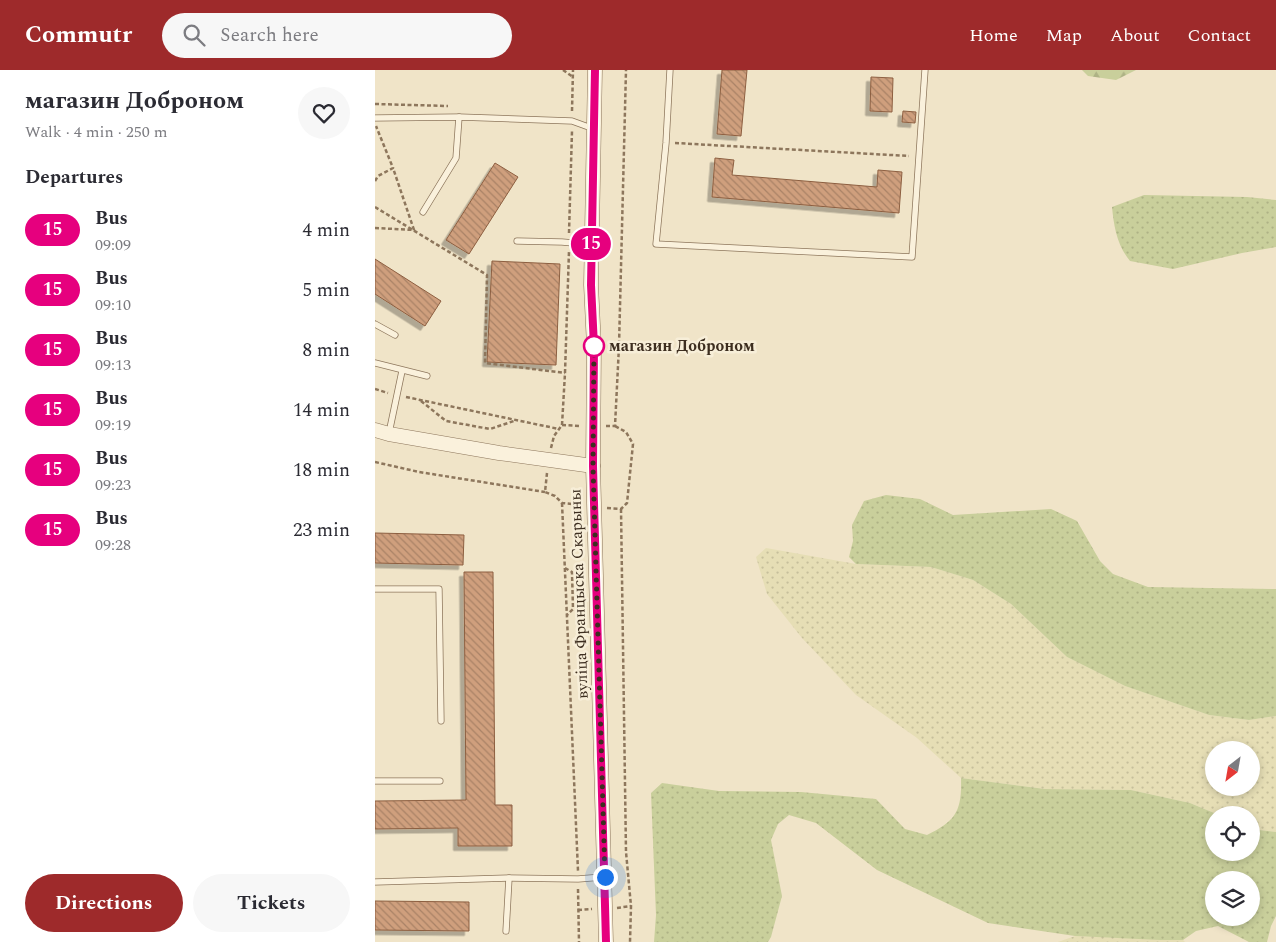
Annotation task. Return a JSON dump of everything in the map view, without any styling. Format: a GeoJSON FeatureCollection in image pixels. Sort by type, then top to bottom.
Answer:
{"type":"FeatureCollection","features":[{"type":"Feature","properties":{"kind":"street"},"geometry":{"type":"LineString","coordinates":[[593,466],[594,346],[591,250],[595,70]]}},
{"type":"Feature","properties":{"kind":"street","name":"вуліца Францыска Скарыны"},"geometry":{"type":"LineString","coordinates":[[375,430],[499,453],[593,466],[606,942]]}},
{"type":"Feature","properties":{"kind":"lane"},"geometry":{"type":"LineString","coordinates":[[670,70],[666,143],[656,244],[912,257],[925,70]]}},
{"type":"Feature","properties":{"kind":"lane"},"geometry":{"type":"LineString","coordinates":[[375,118],[459,117],[572,121],[594,129]]}},
{"type":"Feature","properties":{"kind":"lane"},"geometry":{"type":"LineString","coordinates":[[423,212],[455,158],[459,117]]}},
{"type":"Feature","properties":{"kind":"lane"},"geometry":{"type":"LineString","coordinates":[[517,241],[585,244],[591,250]]}},
{"type":"Feature","properties":{"kind":"lane"},"geometry":{"type":"LineString","coordinates":[[375,324],[395,336]]}},
{"type":"Feature","properties":{"kind":"lane"},"geometry":{"type":"LineString","coordinates":[[375,363],[427,376]]}},
{"type":"Feature","properties":{"kind":"lane"},"geometry":{"type":"LineString","coordinates":[[389,434],[402,371]]}},
{"type":"Feature","properties":{"kind":"lane"},"geometry":{"type":"LineString","coordinates":[[375,589],[439,589],[441,721]]}},
{"type":"Feature","properties":{"kind":"lane"},"geometry":{"type":"LineString","coordinates":[[375,781],[441,781]]}},
{"type":"Feature","properties":{"kind":"lane"},"geometry":{"type":"LineString","coordinates":[[375,882],[605,877]]}},
{"type":"Feature","properties":{"kind":"lane"},"geometry":{"type":"LineString","coordinates":[[506,930],[509,878]]}},
{"type":"Feature","properties":{"kind":"path"},"geometry":{"type":"LineString","coordinates":[[563,70],[573,78]]}},
{"type":"Feature","properties":{"kind":"path"},"geometry":{"type":"LineString","coordinates":[[562,425],[615,426],[626,70]]}},
{"type":"Feature","properties":{"kind":"path"},"geometry":{"type":"LineString","coordinates":[[375,122],[414,230]]}},
{"type":"Feature","properties":{"kind":"path"},"geometry":{"type":"LineString","coordinates":[[666,143],[919,156]]}},
{"type":"Feature","properties":{"kind":"path"},"geometry":{"type":"LineString","coordinates":[[375,181],[378,176],[393,168]]}},
{"type":"Feature","properties":{"kind":"path"},"geometry":{"type":"LineString","coordinates":[[375,207],[487,274],[485,363],[565,373]]}},
{"type":"Feature","properties":{"kind":"path"},"geometry":{"type":"LineString","coordinates":[[375,228],[414,230]]}},
{"type":"Feature","properties":{"kind":"path"},"geometry":{"type":"LineString","coordinates":[[375,389],[559,429]]}},
{"type":"Feature","properties":{"kind":"path"},"geometry":{"type":"LineString","coordinates":[[419,399],[446,420],[490,429],[516,421]]}},
{"type":"Feature","properties":{"kind":"path"},"geometry":{"type":"LineString","coordinates":[[375,462],[419,472],[545,492]]}},
{"type":"Feature","properties":{"kind":"path"},"geometry":{"type":"LineString","coordinates":[[562,502],[579,942]]}},
{"type":"Feature","properties":{"kind":"path"},"geometry":{"type":"LineString","coordinates":[[621,509],[626,852],[631,906],[630,942]]}},
{"type":"Feature","properties":{"kind":"path"},"geometry":{"type":"LineString","coordinates":[[565,568],[571,572],[572,581],[573,609],[567,616]]}},
{"type":"Feature","properties":{"kind":"shaded area"},"geometry":{"type":"Polygon","coordinates":[[[766,548],[856,564],[931,567],[973,580],[1011,604],[1067,657],[1125,686],[1209,715],[1249,720],[1276,716],[1276,832],[1260,830],[1260,806],[1205,806],[1205,809],[1190,803],[1131,790],[1045,789],[961,778],[917,738],[856,695],[802,638],[767,594],[756,557],[766,548]]]}},
{"type":"Feature","properties":{"kind":"shaded area"},"geometry":{"type":"Polygon","coordinates":[[[1075,936],[1183,940],[1185,942],[1058,942],[1075,936]]]}},
{"type":"Feature","properties":{"kind":"green space"},"geometry":{"type":"Polygon","coordinates":[[[1082,70],[1136,70],[1116,80],[1088,76],[1082,70]]]}},
{"type":"Feature","properties":{"kind":"green space"},"geometry":{"type":"Polygon","coordinates":[[[1144,195],[1247,197],[1276,200],[1276,247],[1173,269],[1130,261],[1122,249],[1117,235],[1112,207],[1144,195]]]}},
{"type":"Feature","properties":{"kind":"green space"},"geometry":{"type":"Polygon","coordinates":[[[886,495],[920,499],[953,515],[1051,509],[1077,521],[1100,561],[1113,574],[1148,587],[1276,589],[1276,716],[1249,720],[1209,715],[1125,686],[1067,657],[1011,604],[973,580],[931,567],[856,564],[849,557],[853,541],[852,525],[864,501],[886,495]]]}},
{"type":"Feature","properties":{"kind":"green space"},"geometry":{"type":"Polygon","coordinates":[[[961,778],[1045,789],[1131,790],[1190,803],[1205,809],[1205,861],[1260,861],[1260,830],[1276,832],[1276,916],[1267,942],[1249,942],[1218,926],[1196,931],[1183,940],[1160,940],[1075,936],[988,923],[877,870],[816,823],[789,815],[778,824],[771,840],[782,896],[768,942],[654,942],[656,915],[651,793],[662,783],[719,791],[801,792],[876,799],[905,829],[927,835],[951,820],[960,799],[961,778]]]}},
{"type":"Feature","properties":{"kind":"building"},"geometry":{"type":"Polygon","coordinates":[[[722,70],[747,70],[741,136],[717,134],[722,70]]]}},
{"type":"Feature","properties":{"kind":"building"},"geometry":{"type":"Polygon","coordinates":[[[871,77],[893,78],[892,112],[870,111],[871,77]]]}},
{"type":"Feature","properties":{"kind":"building"},"geometry":{"type":"Polygon","coordinates":[[[903,111],[916,112],[915,123],[902,122],[903,111]]]}},
{"type":"Feature","properties":{"kind":"building"},"geometry":{"type":"Polygon","coordinates":[[[715,158],[734,160],[732,175],[877,187],[878,170],[902,172],[899,213],[712,197],[715,158]]]}},
{"type":"Feature","properties":{"kind":"building"},"geometry":{"type":"Polygon","coordinates":[[[495,163],[518,177],[469,254],[446,240],[495,163]]]}},
{"type":"Feature","properties":{"kind":"building"},"geometry":{"type":"Polygon","coordinates":[[[375,259],[441,301],[425,326],[375,294],[375,259]]]}},
{"type":"Feature","properties":{"kind":"building"},"geometry":{"type":"Polygon","coordinates":[[[492,261],[560,264],[556,365],[487,362],[492,261]]]}},
{"type":"Feature","properties":{"kind":"building"},"geometry":{"type":"Polygon","coordinates":[[[375,533],[464,535],[463,565],[375,563],[375,533]]]}},
{"type":"Feature","properties":{"kind":"building"},"geometry":{"type":"Polygon","coordinates":[[[464,572],[493,572],[495,805],[512,805],[512,846],[458,846],[458,828],[375,829],[375,801],[466,800],[464,572]]]}},
{"type":"Feature","properties":{"kind":"building"},"geometry":{"type":"Polygon","coordinates":[[[375,901],[469,902],[469,931],[375,930],[375,901]]]}},
{"type":"Feature","properties":{"kind":"bus line","name":"15"},"geometry":{"type":"LineString","coordinates":[[595,70],[591,285],[594,346],[592,426],[606,942]]}},
{"type":"Feature","properties":{"kind":"place","name":"магазин Доброном"},"geometry":{"type":"Point","coordinates":[594,346]}},
{"type":"Feature","properties":{"kind":"route"},"geometry":{"type":"LineString","coordinates":[[594,346],[592,426],[605,877]]}}]}
